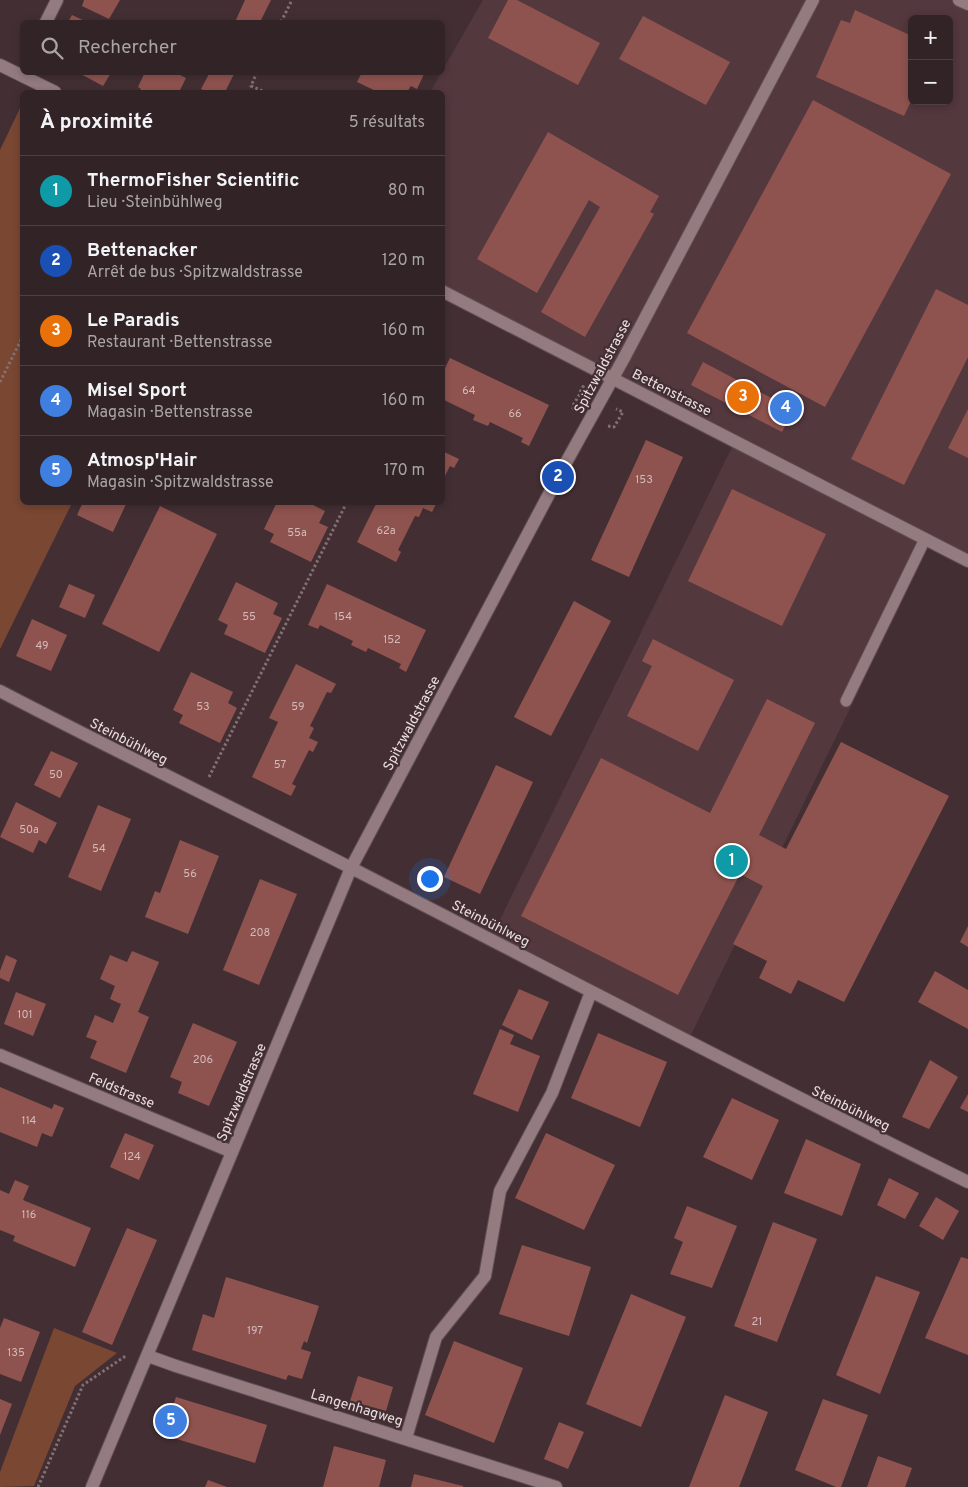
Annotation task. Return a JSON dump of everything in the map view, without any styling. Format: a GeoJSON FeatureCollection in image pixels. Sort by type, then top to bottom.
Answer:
{"type":"FeatureCollection","features":[{"type":"Feature","properties":{"kind":"street"},"geometry":{"type":"LineString","coordinates":[[47,20],[57,0]]}},
{"type":"Feature","properties":{"kind":"street","name":"Spitzwaldstrasse"},"geometry":{"type":"LineString","coordinates":[[92,1487],[351,868],[813,0]]}},
{"type":"Feature","properties":{"kind":"street"},"geometry":{"type":"LineString","coordinates":[[960,0],[968,4]]}},
{"type":"Feature","properties":{"kind":"street"},"geometry":{"type":"LineString","coordinates":[[0,65],[20,73]]}},
{"type":"Feature","properties":{"kind":"street"},"geometry":{"type":"LineString","coordinates":[[25,75],[51,90]]}},
{"type":"Feature","properties":{"kind":"street","name":"Bettenstrasse"},"geometry":{"type":"LineString","coordinates":[[445,292],[968,561]]}},
{"type":"Feature","properties":{"kind":"street","name":"Steinbühlweg"},"geometry":{"type":"LineString","coordinates":[[0,691],[351,868],[797,1098],[968,1182]]}},
{"type":"Feature","properties":{"kind":"street"},"geometry":{"type":"LineString","coordinates":[[406,1438],[436,1337],[485,1276],[500,1191],[552,1093],[591,992]]}},
{"type":"Feature","properties":{"kind":"street","name":"Feldstrasse"},"geometry":{"type":"LineString","coordinates":[[0,1055],[232,1152]]}},
{"type":"Feature","properties":{"kind":"street","name":"Langenhagweg"},"geometry":{"type":"LineString","coordinates":[[148,1356],[556,1487]]}},
{"type":"Feature","properties":{"kind":"lane"},"geometry":{"type":"LineString","coordinates":[[846,701],[926,539]]}},
{"type":"Feature","properties":{"kind":"path"},"geometry":{"type":"LineString","coordinates":[[282,20],[292,0]]}},
{"type":"Feature","properties":{"kind":"path"},"geometry":{"type":"LineString","coordinates":[[256,75],[251,86],[260,90]]}},
{"type":"Feature","properties":{"kind":"path"},"geometry":{"type":"LineString","coordinates":[[0,382],[20,342]]}},
{"type":"Feature","properties":{"kind":"path"},"geometry":{"type":"LineString","coordinates":[[201,794],[346,505]]}},
{"type":"Feature","properties":{"kind":"path"},"geometry":{"type":"LineString","coordinates":[[38,1487],[83,1385],[128,1354],[148,1356]]}},
{"type":"Feature","properties":{"kind":"shaded area"},"geometry":{"type":"Polygon","coordinates":[[[483,0],[959,0],[968,4],[968,561],[931,542],[688,1041],[490,940],[735,441],[445,292],[445,90],[431,90],[440,75],[445,75],[445,66],[483,0]]]}},
{"type":"Feature","properties":{"kind":"shaded area"},"geometry":{"type":"Polygon","coordinates":[[[20,108],[20,505],[71,505],[0,649],[0,150],[20,108]]]}},
{"type":"Feature","properties":{"kind":"shaded area"},"geometry":{"type":"Polygon","coordinates":[[[54,1328],[117,1353],[75,1386],[34,1486],[0,1487],[0,1472],[54,1328]]]}},
{"type":"Feature","properties":{"kind":"building"},"geometry":{"type":"Polygon","coordinates":[[[84,0],[120,0],[109,19],[82,6],[84,0]]]}},
{"type":"Feature","properties":{"kind":"building"},"geometry":{"type":"Polygon","coordinates":[[[245,0],[271,0],[261,20],[236,20],[245,0]]]}},
{"type":"Feature","properties":{"kind":"building"},"geometry":{"type":"Polygon","coordinates":[[[508,0],[517,0],[600,43],[578,85],[488,38],[508,0]]]}},
{"type":"Feature","properties":{"kind":"building"},"geometry":{"type":"Polygon","coordinates":[[[855,10],[908,34],[909,105],[904,116],[816,77],[841,20],[850,23],[855,10]]]}},
{"type":"Feature","properties":{"kind":"building"},"geometry":{"type":"Polygon","coordinates":[[[72,15],[83,20],[69,20],[72,15]]]}},
{"type":"Feature","properties":{"kind":"building"},"geometry":{"type":"Polygon","coordinates":[[[643,16],[730,62],[706,105],[619,59],[643,16]]]}},
{"type":"Feature","properties":{"kind":"building"},"geometry":{"type":"Polygon","coordinates":[[[83,75],[110,75],[103,86],[83,75]]]}},
{"type":"Feature","properties":{"kind":"building"},"geometry":{"type":"Polygon","coordinates":[[[144,75],[180,75],[186,78],[180,90],[140,90],[138,87],[144,75]]]}},
{"type":"Feature","properties":{"kind":"building"},"geometry":{"type":"Polygon","coordinates":[[[208,75],[234,75],[226,90],[201,89],[208,75]]]}},
{"type":"Feature","properties":{"kind":"building"},"geometry":{"type":"Polygon","coordinates":[[[360,75],[424,75],[417,89],[411,86],[408,90],[374,90],[357,82],[360,75]]]}},
{"type":"Feature","properties":{"kind":"building"},"geometry":{"type":"Polygon","coordinates":[[[813,100],[951,174],[825,407],[687,333],[813,100]]]}},
{"type":"Feature","properties":{"kind":"building"},"geometry":{"type":"Polygon","coordinates":[[[548,132],[659,196],[650,212],[654,214],[585,337],[541,312],[600,207],[589,200],[537,293],[477,259],[548,132]]]}},
{"type":"Feature","properties":{"kind":"building"},"geometry":{"type":"Polygon","coordinates":[[[936,289],[968,305],[968,357],[904,485],[851,459],[936,289]]]}},
{"type":"Feature","properties":{"kind":"building"},"geometry":{"type":"Polygon","coordinates":[[[450,358],[549,405],[529,446],[521,442],[523,438],[490,422],[488,426],[473,420],[475,415],[445,400],[445,368],[450,358]]]}},
{"type":"Feature","properties":{"kind":"building"},"geometry":{"type":"Polygon","coordinates":[[[703,362],[794,410],[782,432],[691,385],[703,362]]]}},
{"type":"Feature","properties":{"kind":"building"},"geometry":{"type":"Polygon","coordinates":[[[968,409],[968,458],[948,448],[968,409]]]}},
{"type":"Feature","properties":{"kind":"building"},"geometry":{"type":"Polygon","coordinates":[[[646,440],[683,457],[629,577],[591,560],[646,440]]]}},
{"type":"Feature","properties":{"kind":"building"},"geometry":{"type":"Polygon","coordinates":[[[445,452],[459,459],[454,468],[450,466],[445,476],[445,452]]]}},
{"type":"Feature","properties":{"kind":"building"},"geometry":{"type":"Polygon","coordinates":[[[732,489],[826,534],[782,626],[688,581],[732,489]]]}},
{"type":"Feature","properties":{"kind":"building"},"geometry":{"type":"Polygon","coordinates":[[[82,505],[126,505],[113,532],[77,515],[82,505]]]}},
{"type":"Feature","properties":{"kind":"building"},"geometry":{"type":"Polygon","coordinates":[[[276,505],[313,505],[325,511],[319,523],[328,527],[311,562],[270,542],[274,534],[264,529],[276,505]]]}},
{"type":"Feature","properties":{"kind":"building"},"geometry":{"type":"Polygon","coordinates":[[[376,505],[436,505],[432,512],[423,508],[419,517],[415,516],[398,550],[401,552],[396,562],[357,542],[376,505]]]}},
{"type":"Feature","properties":{"kind":"building"},"geometry":{"type":"Polygon","coordinates":[[[160,506],[217,534],[159,652],[102,624],[160,506]]]}},
{"type":"Feature","properties":{"kind":"building"},"geometry":{"type":"Polygon","coordinates":[[[236,582],[278,603],[273,614],[282,618],[265,653],[224,634],[228,625],[218,620],[236,582]]]}},
{"type":"Feature","properties":{"kind":"building"},"geometry":{"type":"Polygon","coordinates":[[[69,584],[95,595],[85,618],[59,607],[69,584]]]}},
{"type":"Feature","properties":{"kind":"building"},"geometry":{"type":"Polygon","coordinates":[[[327,584],[426,630],[406,672],[399,668],[401,664],[368,648],[366,652],[351,645],[353,641],[320,625],[318,629],[308,625],[327,584]]]}},
{"type":"Feature","properties":{"kind":"building"},"geometry":{"type":"Polygon","coordinates":[[[574,601],[611,621],[551,736],[514,717],[574,601]]]}},
{"type":"Feature","properties":{"kind":"building"},"geometry":{"type":"Polygon","coordinates":[[[32,619],[67,635],[51,671],[16,656],[32,619]]]}},
{"type":"Feature","properties":{"kind":"building"},"geometry":{"type":"Polygon","coordinates":[[[653,639],[734,680],[698,751],[627,716],[652,666],[642,661],[653,639]]]}},
{"type":"Feature","properties":{"kind":"building"},"geometry":{"type":"Polygon","coordinates":[[[296,664],[336,684],[331,693],[327,692],[310,726],[314,728],[309,738],[318,742],[313,752],[309,750],[292,784],[296,786],[291,796],[252,777],[278,722],[269,718],[296,664]]]}},
{"type":"Feature","properties":{"kind":"building"},"geometry":{"type":"Polygon","coordinates":[[[191,672],[233,692],[228,703],[237,708],[220,743],[179,723],[183,715],[173,710],[191,672]]]}},
{"type":"Feature","properties":{"kind":"building"},"geometry":{"type":"Polygon","coordinates":[[[767,699],[815,723],[759,835],[786,849],[841,742],[949,796],[844,1002],[798,980],[791,994],[759,978],[767,961],[733,944],[763,886],[740,874],[678,995],[521,916],[601,758],[710,813],[767,699]]]}},
{"type":"Feature","properties":{"kind":"building"},"geometry":{"type":"Polygon","coordinates":[[[51,751],[78,763],[60,798],[34,785],[51,751]]]}},
{"type":"Feature","properties":{"kind":"building"},"geometry":{"type":"Polygon","coordinates":[[[496,765],[533,782],[480,894],[444,877],[496,765]]]}},
{"type":"Feature","properties":{"kind":"building"},"geometry":{"type":"Polygon","coordinates":[[[16,802],[57,823],[46,844],[39,840],[33,853],[0,837],[16,802]]]}},
{"type":"Feature","properties":{"kind":"building"},"geometry":{"type":"Polygon","coordinates":[[[98,805],[131,819],[101,891],[68,877],[98,805]]]}},
{"type":"Feature","properties":{"kind":"building"},"geometry":{"type":"Polygon","coordinates":[[[180,840],[219,856],[188,934],[145,917],[155,891],[160,893],[180,840]]]}},
{"type":"Feature","properties":{"kind":"building"},"geometry":{"type":"Polygon","coordinates":[[[260,879],[297,894],[259,985],[223,970],[260,879]]]}},
{"type":"Feature","properties":{"kind":"building"},"geometry":{"type":"Polygon","coordinates":[[[968,926],[968,947],[960,942],[968,926]]]}},
{"type":"Feature","properties":{"kind":"building"},"geometry":{"type":"Polygon","coordinates":[[[132,951],[159,962],[138,1012],[149,1017],[126,1073],[90,1058],[97,1041],[86,1037],[95,1015],[113,1023],[121,1004],[110,999],[115,986],[100,979],[110,955],[127,962],[132,951]]]}},
{"type":"Feature","properties":{"kind":"building"},"geometry":{"type":"Polygon","coordinates":[[[6,955],[17,960],[9,982],[0,978],[0,971],[6,955]]]}},
{"type":"Feature","properties":{"kind":"building"},"geometry":{"type":"Polygon","coordinates":[[[935,971],[968,990],[968,1029],[918,1002],[935,971]]]}},
{"type":"Feature","properties":{"kind":"building"},"geometry":{"type":"Polygon","coordinates":[[[519,989],[549,1002],[532,1040],[502,1025],[519,989]]]}},
{"type":"Feature","properties":{"kind":"building"},"geometry":{"type":"Polygon","coordinates":[[[16,992],[46,1004],[33,1036],[4,1024],[16,992]]]}},
{"type":"Feature","properties":{"kind":"building"},"geometry":{"type":"Polygon","coordinates":[[[193,1023],[237,1042],[209,1106],[178,1093],[182,1082],[170,1077],[193,1023]]]}},
{"type":"Feature","properties":{"kind":"building"},"geometry":{"type":"Polygon","coordinates":[[[500,1029],[514,1035],[510,1044],[540,1056],[518,1112],[473,1094],[500,1029]]]}},
{"type":"Feature","properties":{"kind":"building"},"geometry":{"type":"Polygon","coordinates":[[[598,1033],[667,1062],[640,1127],[571,1098],[598,1033]]]}},
{"type":"Feature","properties":{"kind":"building"},"geometry":{"type":"Polygon","coordinates":[[[930,1060],[958,1077],[929,1129],[902,1117],[930,1060]]]}},
{"type":"Feature","properties":{"kind":"building"},"geometry":{"type":"Polygon","coordinates":[[[0,1087],[52,1109],[54,1104],[64,1108],[52,1137],[42,1133],[37,1147],[0,1132],[0,1087]]]}},
{"type":"Feature","properties":{"kind":"building"},"geometry":{"type":"Polygon","coordinates":[[[968,1094],[968,1112],[960,1108],[968,1094]]]}},
{"type":"Feature","properties":{"kind":"building"},"geometry":{"type":"Polygon","coordinates":[[[732,1098],[779,1120],[752,1180],[703,1157],[732,1098]]]}},
{"type":"Feature","properties":{"kind":"building"},"geometry":{"type":"Polygon","coordinates":[[[125,1133],[154,1145],[139,1180],[110,1167],[125,1133]]]}},
{"type":"Feature","properties":{"kind":"building"},"geometry":{"type":"Polygon","coordinates":[[[546,1133],[615,1165],[584,1230],[515,1198],[546,1133]]]}},
{"type":"Feature","properties":{"kind":"building"},"geometry":{"type":"Polygon","coordinates":[[[806,1139],[861,1164],[842,1216],[784,1193],[806,1139]]]}},
{"type":"Feature","properties":{"kind":"building"},"geometry":{"type":"Polygon","coordinates":[[[889,1178],[919,1193],[905,1219],[877,1205],[889,1178]]]}},
{"type":"Feature","properties":{"kind":"building"},"geometry":{"type":"Polygon","coordinates":[[[15,1180],[29,1186],[23,1200],[91,1228],[75,1267],[13,1241],[15,1236],[0,1230],[0,1190],[9,1194],[15,1180]]]}},
{"type":"Feature","properties":{"kind":"building"},"geometry":{"type":"Polygon","coordinates":[[[936,1197],[959,1211],[943,1240],[919,1226],[936,1197]]]}},
{"type":"Feature","properties":{"kind":"building"},"geometry":{"type":"Polygon","coordinates":[[[687,1206],[737,1226],[712,1288],[670,1274],[683,1242],[674,1238],[687,1206]]]}},
{"type":"Feature","properties":{"kind":"building"},"geometry":{"type":"Polygon","coordinates":[[[773,1222],[817,1239],[777,1342],[734,1326],[773,1222]]]}},
{"type":"Feature","properties":{"kind":"building"},"geometry":{"type":"Polygon","coordinates":[[[127,1228],[157,1240],[112,1345],[82,1332],[127,1228]]]}},
{"type":"Feature","properties":{"kind":"building"},"geometry":{"type":"Polygon","coordinates":[[[522,1245],[591,1267],[569,1336],[499,1314],[522,1245]]]}},
{"type":"Feature","properties":{"kind":"building"},"geometry":{"type":"Polygon","coordinates":[[[961,1257],[968,1259],[968,1355],[925,1338],[961,1257]]]}},
{"type":"Feature","properties":{"kind":"building"},"geometry":{"type":"Polygon","coordinates":[[[876,1276],[920,1292],[880,1394],[836,1375],[876,1276]]]}},
{"type":"Feature","properties":{"kind":"building"},"geometry":{"type":"Polygon","coordinates":[[[226,1277],[319,1306],[307,1343],[304,1341],[301,1349],[311,1352],[302,1379],[288,1375],[286,1380],[192,1350],[203,1314],[214,1318],[226,1277]]]}},
{"type":"Feature","properties":{"kind":"building"},"geometry":{"type":"Polygon","coordinates":[[[631,1294],[686,1317],[641,1427],[586,1404],[631,1294]]]}},
{"type":"Feature","properties":{"kind":"building"},"geometry":{"type":"Polygon","coordinates":[[[4,1318],[40,1332],[21,1382],[0,1374],[0,1328],[4,1318]]]}},
{"type":"Feature","properties":{"kind":"building"},"geometry":{"type":"Polygon","coordinates":[[[454,1341],[523,1368],[494,1443],[425,1415],[454,1341]]]}},
{"type":"Feature","properties":{"kind":"building"},"geometry":{"type":"Polygon","coordinates":[[[358,1376],[393,1387],[386,1411],[350,1401],[358,1376]]]}},
{"type":"Feature","properties":{"kind":"building"},"geometry":{"type":"Polygon","coordinates":[[[725,1395],[768,1412],[739,1487],[689,1487],[725,1395]]]}},
{"type":"Feature","properties":{"kind":"building"},"geometry":{"type":"Polygon","coordinates":[[[176,1397],[267,1425],[255,1463],[164,1435],[176,1397]]]}},
{"type":"Feature","properties":{"kind":"building"},"geometry":{"type":"Polygon","coordinates":[[[0,1399],[12,1404],[0,1435],[0,1399]]]}},
{"type":"Feature","properties":{"kind":"building"},"geometry":{"type":"Polygon","coordinates":[[[823,1399],[868,1415],[841,1487],[836,1487],[795,1470],[823,1399]]]}},
{"type":"Feature","properties":{"kind":"building"},"geometry":{"type":"Polygon","coordinates":[[[559,1422],[584,1432],[568,1469],[544,1459],[559,1422]]]}},
{"type":"Feature","properties":{"kind":"building"},"geometry":{"type":"Polygon","coordinates":[[[334,1446],[386,1460],[379,1487],[323,1487],[334,1446]]]}},
{"type":"Feature","properties":{"kind":"building"},"geometry":{"type":"Polygon","coordinates":[[[878,1456],[912,1468],[905,1487],[867,1487],[878,1456]]]}},
{"type":"Feature","properties":{"kind":"building"},"geometry":{"type":"Polygon","coordinates":[[[414,1474],[463,1486],[463,1487],[411,1487],[414,1474]]]}},
{"type":"Feature","properties":{"kind":"building"},"geometry":{"type":"Polygon","coordinates":[[[208,1480],[227,1487],[205,1487],[208,1480]]]}},
{"type":"Feature","properties":{"kind":"place","name":"Le Paradis"},"geometry":{"type":"Point","coordinates":[743,397]}},
{"type":"Feature","properties":{"kind":"place","name":"Misel Sport"},"geometry":{"type":"Point","coordinates":[786,408]}},
{"type":"Feature","properties":{"kind":"place","name":"Bettenacker"},"geometry":{"type":"Point","coordinates":[558,477]}},
{"type":"Feature","properties":{"kind":"place","name":"ThermoFisher Scientific"},"geometry":{"type":"Point","coordinates":[732,861]}},
{"type":"Feature","properties":{"kind":"place","name":"Atmosp'Hair"},"geometry":{"type":"Point","coordinates":[171,1421]}}]}
